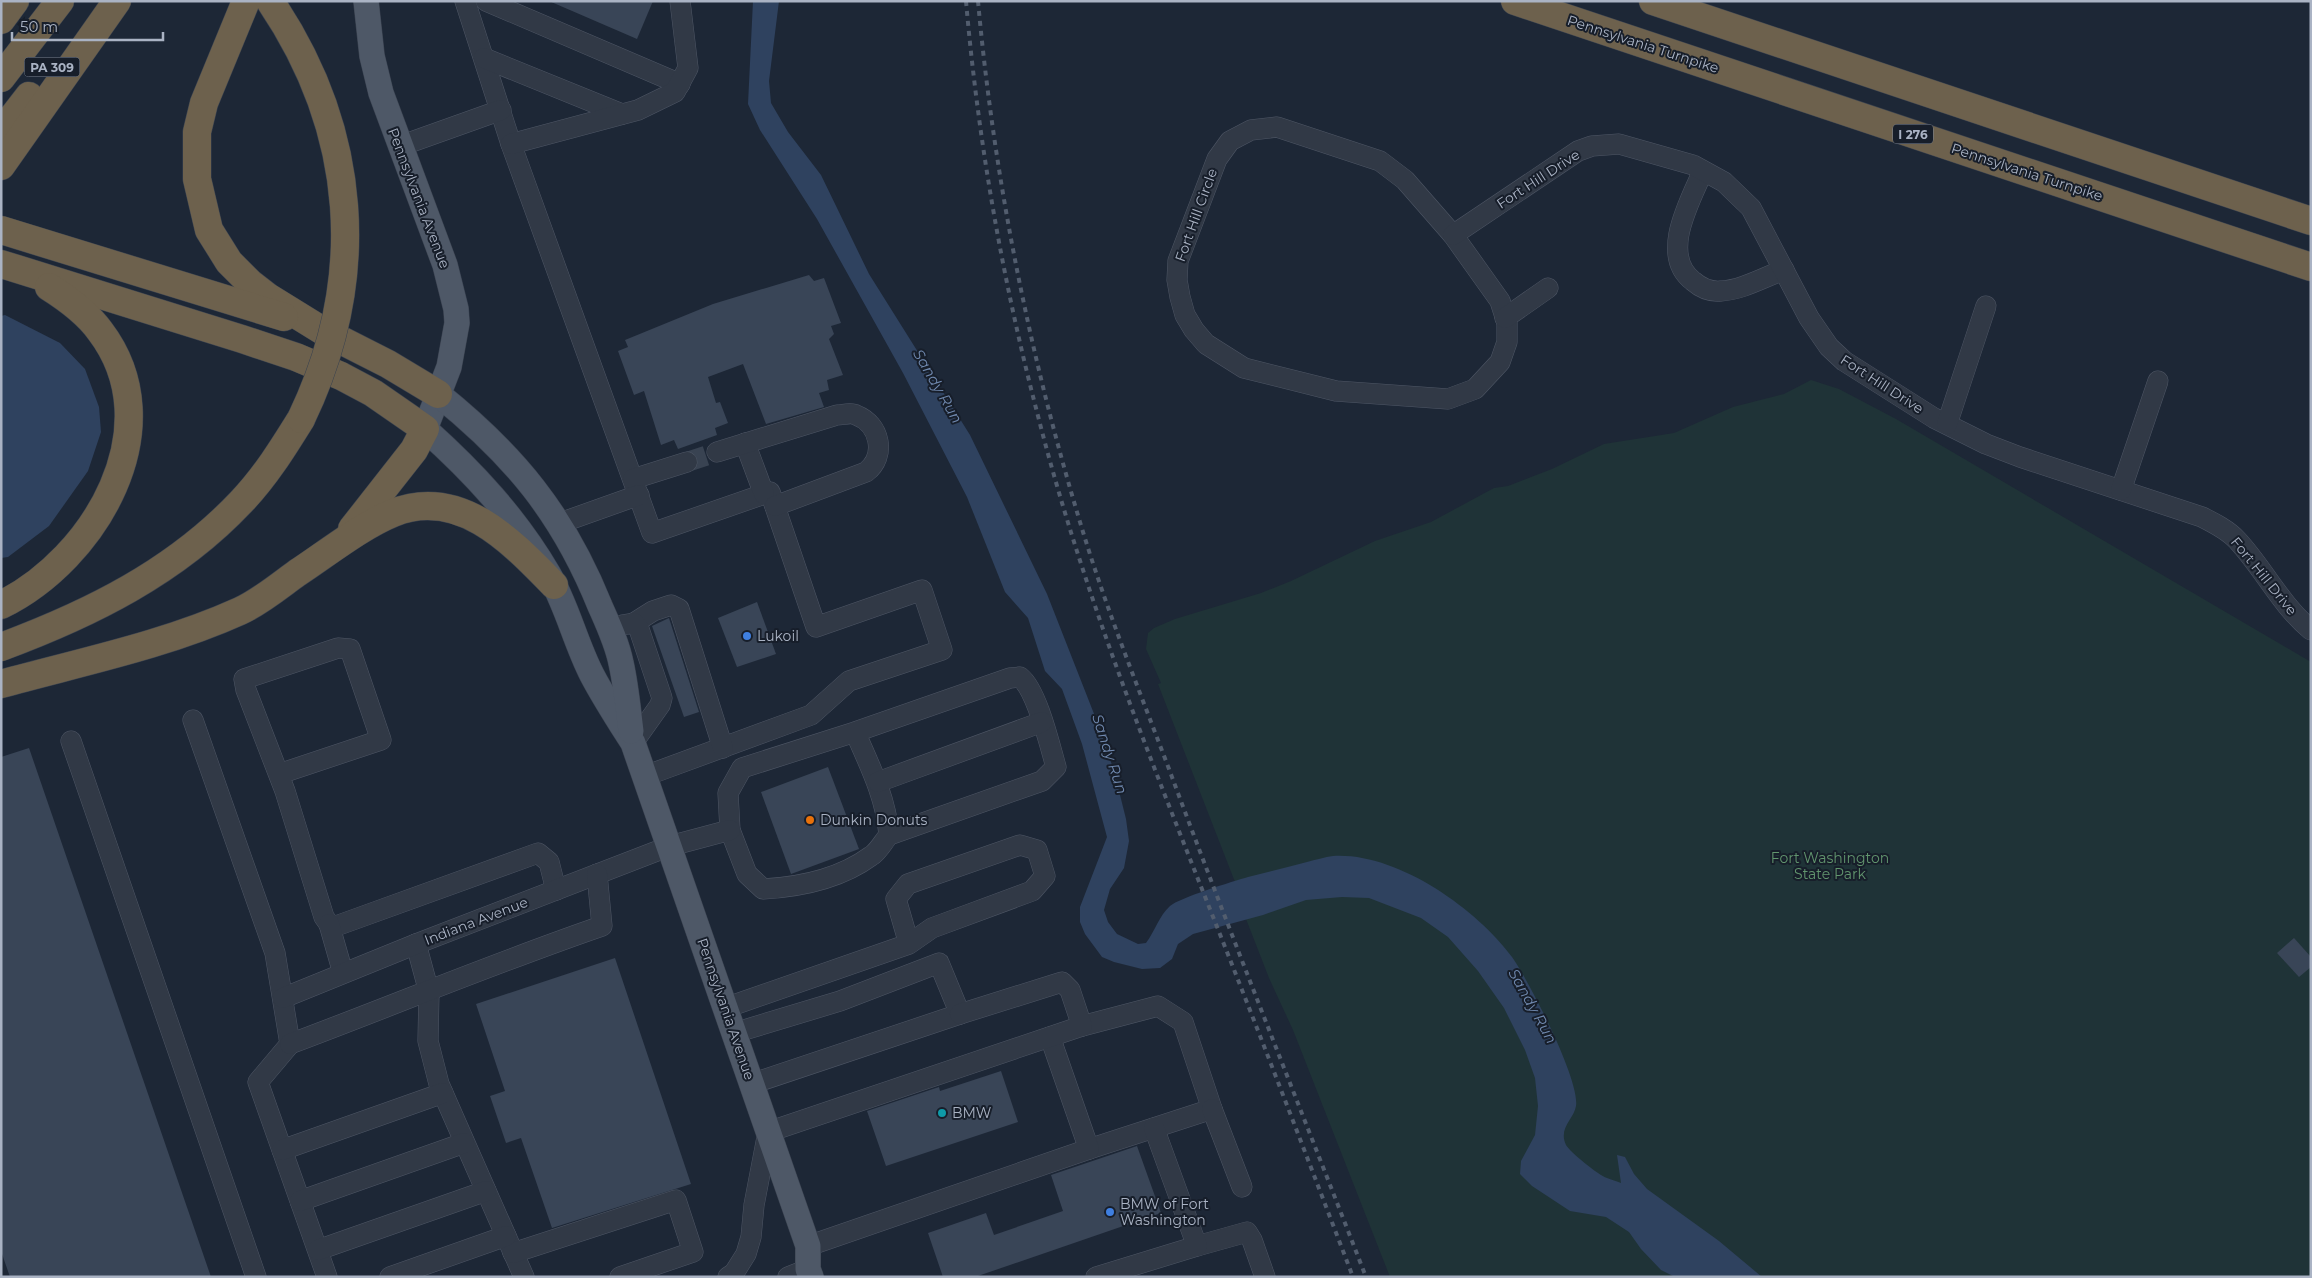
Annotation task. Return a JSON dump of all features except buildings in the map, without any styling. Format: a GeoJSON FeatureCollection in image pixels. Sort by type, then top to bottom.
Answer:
{"type":"FeatureCollection","features":[{"type":"Feature","properties":{"kind":"highway"},"geometry":{"type":"LineString","coordinates":[[1,20],[15,1]]}},
{"type":"Feature","properties":{"kind":"highway","name":"PA 309"},"geometry":{"type":"LineString","coordinates":[[1,78],[60,1]]}},
{"type":"Feature","properties":{"kind":"highway","name":"PA 309"},"geometry":{"type":"LineString","coordinates":[[1,132],[103,1]]}},
{"type":"Feature","properties":{"kind":"highway"},"geometry":{"type":"LineString","coordinates":[[1,166],[117,1]]}},
{"type":"Feature","properties":{"kind":"highway"},"geometry":{"type":"LineString","coordinates":[[246,1],[200,117],[197,132],[196,164],[202,207],[210,230],[237,271],[268,297],[323,331],[388,364],[438,394]]}},
{"type":"Feature","properties":{"kind":"highway"},"geometry":{"type":"LineString","coordinates":[[1,647],[114,598],[163,569],[191,548],[241,502],[278,456],[301,419],[316,387],[338,312],[345,268],[346,226],[336,156],[321,103],[297,46],[270,1]]}},
{"type":"Feature","properties":{"kind":"highway","name":"Pennsylvania Turnpike"},"geometry":{"type":"LineString","coordinates":[[1515,1],[2311,267]]}},
{"type":"Feature","properties":{"kind":"highway"},"geometry":{"type":"LineString","coordinates":[[1653,1],[2311,221]]}},
{"type":"Feature","properties":{"kind":"highway"},"geometry":{"type":"LineString","coordinates":[[1,230],[278,315],[323,331]]}},
{"type":"Feature","properties":{"kind":"highway"},"geometry":{"type":"LineString","coordinates":[[1,264],[242,339],[296,358],[341,376],[373,392],[425,429],[414,450],[357,524],[334,548]]}},
{"type":"Feature","properties":{"kind":"highway"},"geometry":{"type":"LineString","coordinates":[[1,605],[31,589],[52,572],[93,524],[117,480],[126,454],[129,426],[128,395],[123,377],[101,332],[67,298],[29,274]]}},
{"type":"Feature","properties":{"kind":"highway"},"geometry":{"type":"LineString","coordinates":[[1,684],[143,645],[190,630],[242,610],[361,530],[392,513],[415,506],[440,508],[467,514],[492,526],[516,546],[554,585]]}},
{"type":"Feature","properties":{"kind":"main road","name":"Pennsylvania Avenue"},"geometry":{"type":"LineString","coordinates":[[366,1],[372,56],[379,85],[445,265],[456,309],[457,322],[454,346],[425,429],[482,484],[508,514],[566,607],[591,674],[633,744],[768,1132],[804,1267]]}},
{"type":"Feature","properties":{"kind":"main road","name":"Pennsylvania Avenue"},"geometry":{"type":"LineString","coordinates":[[438,394],[474,424],[512,460],[560,523],[582,564],[621,662],[633,744]]}},
{"type":"Feature","properties":{"kind":"street"},"geometry":{"type":"LineString","coordinates":[[465,1],[511,144],[652,533],[866,472],[875,465],[878,456],[878,438],[868,421],[855,414],[837,415],[717,452]]}},
{"type":"Feature","properties":{"kind":"street"},"geometry":{"type":"LineString","coordinates":[[486,1],[680,84]]}},
{"type":"Feature","properties":{"kind":"street"},"geometry":{"type":"LineString","coordinates":[[511,144],[638,110],[675,92],[688,68],[680,1]]}},
{"type":"Feature","properties":{"kind":"street"},"geometry":{"type":"LineString","coordinates":[[484,58],[622,114]]}},
{"type":"Feature","properties":{"kind":"street"},"geometry":{"type":"LineString","coordinates":[[400,146],[501,110]]}},
{"type":"Feature","properties":{"kind":"street","name":"Fort Hill Circle"},"geometry":{"type":"LineString","coordinates":[[1277,127],[1380,161],[1405,180],[1453,235],[1500,301],[1505,318],[1507,342],[1500,362],[1480,385],[1461,396],[1448,399],[1336,391],[1244,368],[1219,353],[1200,337],[1185,315],[1177,280],[1178,261],[1216,159],[1230,141],[1251,130],[1277,127]]}},
{"type":"Feature","properties":{"kind":"street","name":"Fort Hill Drive"},"geometry":{"type":"LineString","coordinates":[[1453,235],[1578,151],[1592,146],[1620,144],[1676,160],[1703,171],[1724,182],[1751,208],[1809,318],[1829,347],[1844,361],[1947,424],[1994,447],[2202,517],[2237,539],[2287,608],[2309,625]]}},
{"type":"Feature","properties":{"kind":"street"},"geometry":{"type":"LineString","coordinates":[[1703,171],[1680,226],[1677,251],[1679,261],[1686,275],[1703,288],[1720,291],[1731,290],[1784,270]]}},
{"type":"Feature","properties":{"kind":"street"},"geometry":{"type":"LineString","coordinates":[[1505,318],[1548,288]]}},
{"type":"Feature","properties":{"kind":"street"},"geometry":{"type":"LineString","coordinates":[[1947,424],[1986,306]]}},
{"type":"Feature","properties":{"kind":"street"},"geometry":{"type":"LineString","coordinates":[[2121,490],[2158,381]]}},
{"type":"Feature","properties":{"kind":"street"},"geometry":{"type":"LineString","coordinates":[[645,776],[811,715],[849,681],[942,650],[922,590],[816,627],[769,500],[745,443]]}},
{"type":"Feature","properties":{"kind":"street"},"geometry":{"type":"LineString","coordinates":[[560,523],[687,462]]}},
{"type":"Feature","properties":{"kind":"street"},"geometry":{"type":"LineString","coordinates":[[609,628],[634,623],[652,611],[671,605],[679,609],[723,748]]}},
{"type":"Feature","properties":{"kind":"street"},"geometry":{"type":"LineString","coordinates":[[633,744],[660,705],[662,698],[639,629],[634,623]]}},
{"type":"Feature","properties":{"kind":"street"},"geometry":{"type":"LineString","coordinates":[[279,774],[381,740],[350,649],[338,648],[244,679],[246,690],[279,774],[324,917],[329,924],[343,973]]}},
{"type":"Feature","properties":{"kind":"street"},"geometry":{"type":"LineString","coordinates":[[1020,677],[1028,683],[1042,722],[1056,767],[1042,781],[889,835],[873,856],[845,872],[790,887],[763,889],[746,874],[730,830],[728,792],[742,768],[856,732],[1010,678],[1020,677]]}},
{"type":"Feature","properties":{"kind":"street"},"geometry":{"type":"LineString","coordinates":[[193,720],[275,953],[290,1044]]}},
{"type":"Feature","properties":{"kind":"street"},"geometry":{"type":"LineString","coordinates":[[878,782],[1042,722]]}},
{"type":"Feature","properties":{"kind":"street"},"geometry":{"type":"LineString","coordinates":[[856,732],[878,782],[888,816],[889,835]]}},
{"type":"Feature","properties":{"kind":"street"},"geometry":{"type":"LineString","coordinates":[[71,741],[256,1277]]}},
{"type":"Feature","properties":{"kind":"street","name":"Indiana Avenue"},"geometry":{"type":"LineString","coordinates":[[283,998],[416,944],[670,846],[730,830]]}},
{"type":"Feature","properties":{"kind":"street"},"geometry":{"type":"LineString","coordinates":[[725,1008],[909,944],[932,928],[1032,891],[1045,876],[1037,850],[1020,845],[908,884],[896,899],[909,944]]}},
{"type":"Feature","properties":{"kind":"street"},"geometry":{"type":"LineString","coordinates":[[329,924],[336,926],[538,853],[549,862],[556,890]]}},
{"type":"Feature","properties":{"kind":"street"},"geometry":{"type":"LineString","coordinates":[[328,1277],[258,1082],[290,1044],[429,992],[516,956],[602,926],[597,874]]}},
{"type":"Feature","properties":{"kind":"street"},"geometry":{"type":"LineString","coordinates":[[416,944],[429,992],[428,1041],[443,1093],[524,1277]]}},
{"type":"Feature","properties":{"kind":"street"},"geometry":{"type":"LineString","coordinates":[[734,1033],[840,1001],[939,963],[960,1014]]}},
{"type":"Feature","properties":{"kind":"street"},"geometry":{"type":"LineString","coordinates":[[751,1084],[1062,982],[1070,990],[1082,1026]]}},
{"type":"Feature","properties":{"kind":"street"},"geometry":{"type":"LineString","coordinates":[[728,1277],[734,1273],[746,1254],[751,1238],[754,1205],[768,1132],[1082,1026],[1158,1006],[1183,1022],[1212,1109],[1242,1187]]}},
{"type":"Feature","properties":{"kind":"street"},"geometry":{"type":"LineString","coordinates":[[1050,1037],[1089,1149]]}},
{"type":"Feature","properties":{"kind":"street"},"geometry":{"type":"LineString","coordinates":[[282,1150],[443,1093]]}},
{"type":"Feature","properties":{"kind":"street"},"geometry":{"type":"LineString","coordinates":[[804,1267],[1089,1149],[1212,1109]]}},
{"type":"Feature","properties":{"kind":"street"},"geometry":{"type":"LineString","coordinates":[[1154,1128],[1198,1246]]}},
{"type":"Feature","properties":{"kind":"street"},"geometry":{"type":"LineString","coordinates":[[300,1201],[464,1143]]}},
{"type":"Feature","properties":{"kind":"street"},"geometry":{"type":"LineString","coordinates":[[318,1250],[486,1191]]}},
{"type":"Feature","properties":{"kind":"street"},"geometry":{"type":"LineString","coordinates":[[390,1277],[676,1200],[693,1252],[620,1277]]}},
{"type":"Feature","properties":{"kind":"street"},"geometry":{"type":"LineString","coordinates":[[1096,1277],[1247,1232],[1252,1240],[1265,1277]]}},
{"type":"Feature","properties":{"kind":"green space","name":"Fort Washington State Park"},"geometry":{"type":"Polygon","coordinates":[[[1811,380],[1839,389],[1896,419],[2311,662],[2311,1277],[1390,1277],[1293,1030],[1269,978],[1246,919],[1249,918],[1158,684],[1161,683],[1146,649],[1148,633],[1154,628],[1175,619],[1261,593],[1291,581],[1375,541],[1431,522],[1494,488],[1508,486],[1552,469],[1604,444],[1674,433],[1733,407],[1784,394],[1811,380]]]}},
{"type":"Feature","properties":{"kind":"water","name":"Sandy Run"},"geometry":{"type":"Polygon","coordinates":[[[753,1],[779,1],[769,81],[771,103],[788,132],[821,175],[869,274],[970,435],[1047,594],[1098,724],[1114,771],[1126,819],[1129,841],[1124,868],[1110,889],[1104,910],[1108,922],[1117,934],[1138,944],[1146,943],[1163,914],[1175,903],[1195,894],[1241,879],[1327,857],[1357,857],[1382,863],[1408,873],[1456,902],[1478,920],[1497,938],[1520,969],[1552,1031],[1570,1075],[1575,1093],[1575,1111],[1564,1134],[1566,1145],[1578,1158],[1597,1173],[1621,1183],[1617,1155],[1625,1157],[1634,1174],[1647,1189],[1719,1241],[1762,1277],[1675,1277],[1661,1270],[1641,1249],[1629,1232],[1606,1217],[1570,1211],[1532,1186],[1520,1174],[1521,1161],[1535,1135],[1538,1106],[1535,1078],[1525,1050],[1504,1008],[1478,971],[1448,937],[1421,918],[1369,898],[1342,897],[1306,900],[1263,915],[1193,934],[1178,944],[1172,959],[1160,968],[1142,969],[1102,957],[1085,934],[1080,922],[1080,907],[1107,837],[1082,744],[1062,689],[1045,671],[1028,618],[1005,592],[967,497],[903,373],[817,219],[760,130],[748,104],[753,1]]]}},
{"type":"Feature","properties":{"kind":"water"},"geometry":{"type":"Polygon","coordinates":[[[5,315],[60,343],[85,369],[99,407],[101,432],[88,471],[49,526],[8,557],[1,558],[1,316],[5,315]]]}},
{"type":"Feature","properties":{"kind":"tunnel"},"geometry":{"type":"LineString","coordinates":[[687,462],[717,452]]}},
{"type":"Feature","properties":{"kind":"railway"},"geometry":{"type":"LineString","coordinates":[[966,1],[977,105],[1002,259],[1024,362],[1056,482],[1100,619],[1149,755],[1353,1277]]}},
{"type":"Feature","properties":{"kind":"railway"},"geometry":{"type":"LineString","coordinates":[[978,1],[994,133],[1016,264],[1045,394],[1080,522],[1100,585],[1134,677],[1366,1277]]}},
{"type":"Feature","properties":{"kind":"place","name":"Lukoil"},"geometry":{"type":"Point","coordinates":[747,636]}},
{"type":"Feature","properties":{"kind":"place","name":"Dunkin Donuts"},"geometry":{"type":"Point","coordinates":[810,820]}},
{"type":"Feature","properties":{"kind":"place","name":"BMW"},"geometry":{"type":"Point","coordinates":[942,1113]}},
{"type":"Feature","properties":{"kind":"place","name":"BMW of Fort Washington"},"geometry":{"type":"Point","coordinates":[1110,1212]}}]}
